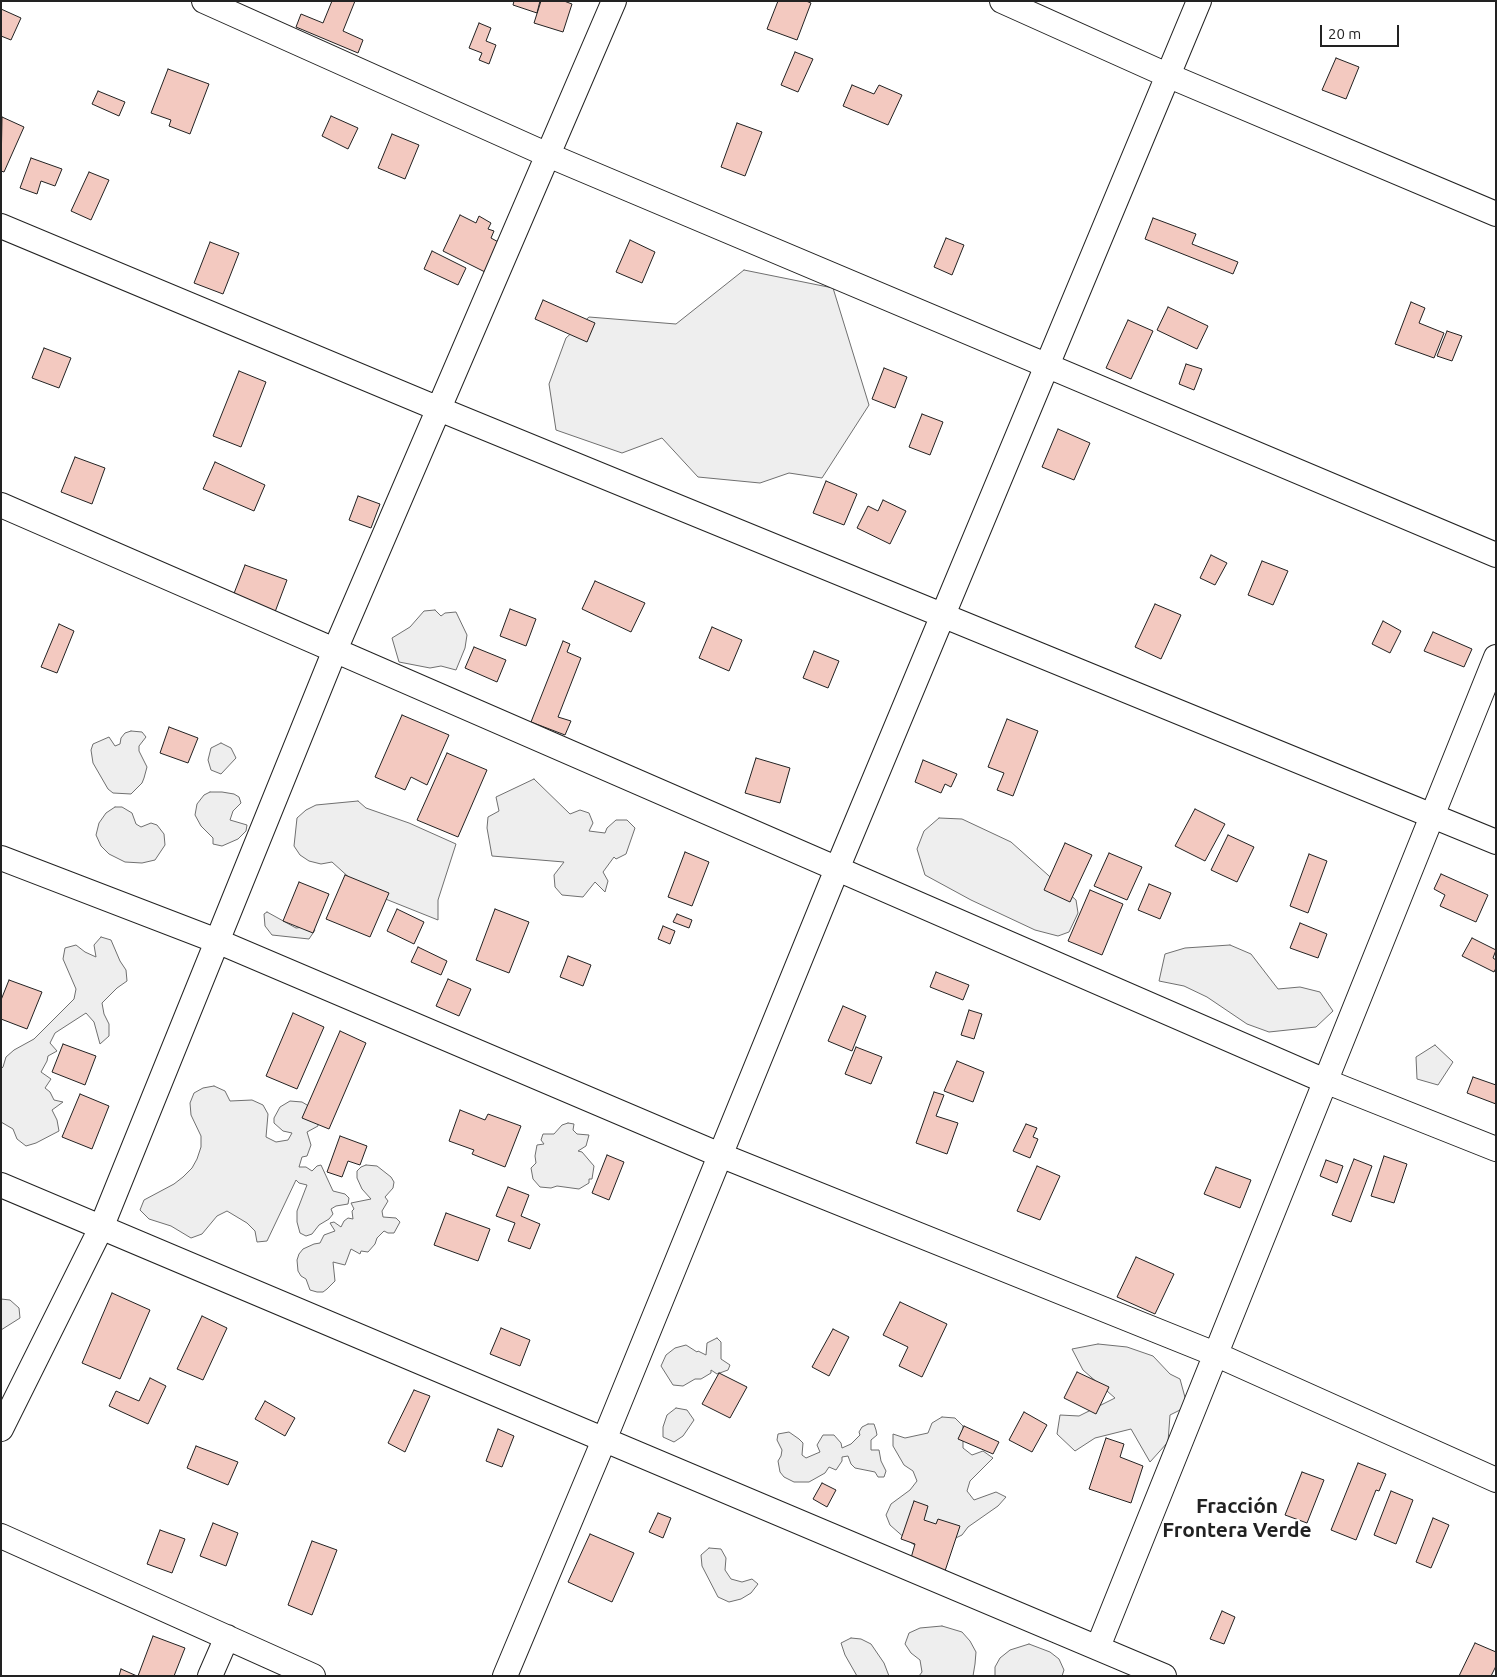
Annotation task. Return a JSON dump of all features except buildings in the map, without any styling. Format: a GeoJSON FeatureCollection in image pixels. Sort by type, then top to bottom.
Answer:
{"type":"FeatureCollection","features":[{"type":"Feature","properties":{"kind":"street"},"geometry":{"type":"LineString","coordinates":[[204,1],[548,154],[1496,555]]}},
{"type":"Feature","properties":{"kind":"street"},"geometry":{"type":"LineString","coordinates":[[1,1429],[101,1228],[335,650],[614,1]]}},
{"type":"Feature","properties":{"kind":"street"},"geometry":{"type":"LineString","coordinates":[[1002,1],[1168,75],[1496,214]]}},
{"type":"Feature","properties":{"kind":"street"},"geometry":{"type":"LineString","coordinates":[[505,1676],[604,1440],[942,615],[1199,1]]}},
{"type":"Feature","properties":{"kind":"street"},"geometry":{"type":"LineString","coordinates":[[1,226],[439,409],[1496,842]]}},
{"type":"Feature","properties":{"kind":"street"},"geometry":{"type":"LineString","coordinates":[[1,505],[1325,1081],[1496,1149]]}},
{"type":"Feature","properties":{"kind":"street"},"geometry":{"type":"LineString","coordinates":[[1098,1648],[1496,656]]}},
{"type":"Feature","properties":{"kind":"street"},"geometry":{"type":"LineString","coordinates":[[1,858],[217,942],[720,1155],[1215,1354],[1496,1480]]}},
{"type":"Feature","properties":{"kind":"street"},"geometry":{"type":"LineString","coordinates":[[1,1185],[1164,1676]]}},
{"type":"Feature","properties":{"kind":"street"},"geometry":{"type":"LineString","coordinates":[[1,1536],[313,1676]]}},
{"type":"Feature","properties":{"kind":"street"},"geometry":{"type":"LineString","coordinates":[[210,1676],[227,1637]]}},
{"type":"Feature","properties":{"kind":"shaded area"},"geometry":{"type":"Polygon","coordinates":[[[744,270],[833,288],[869,405],[822,478],[789,473],[760,483],[698,477],[662,438],[622,453],[556,430],[549,384],[566,338],[589,317],[676,324],[744,270]]]}},
{"type":"Feature","properties":{"kind":"shaded area"},"geometry":{"type":"Polygon","coordinates":[[[435,610],[441,616],[445,613],[456,612],[467,635],[465,648],[456,670],[441,666],[430,668],[399,662],[392,638],[410,627],[424,611],[435,610]]]}},
{"type":"Feature","properties":{"kind":"shaded area"},"geometry":{"type":"Polygon","coordinates":[[[131,731],[142,732],[146,737],[139,746],[139,751],[147,767],[144,778],[142,783],[131,794],[113,793],[108,789],[93,763],[91,750],[93,744],[109,737],[115,746],[120,744],[121,738],[125,733],[131,731]]]}},
{"type":"Feature","properties":{"kind":"shaded area"},"geometry":{"type":"Polygon","coordinates":[[[221,743],[231,748],[236,758],[221,774],[211,770],[208,760],[211,748],[221,743]]]}},
{"type":"Feature","properties":{"kind":"shaded area"},"geometry":{"type":"Polygon","coordinates":[[[534,779],[570,814],[580,810],[589,813],[593,823],[589,831],[605,833],[607,828],[616,820],[627,820],[635,828],[626,854],[616,859],[614,857],[603,872],[608,881],[605,892],[595,882],[583,897],[562,895],[555,887],[554,875],[564,862],[492,856],[487,828],[488,817],[499,811],[496,797],[534,779]]]}},
{"type":"Feature","properties":{"kind":"shaded area"},"geometry":{"type":"Polygon","coordinates":[[[210,792],[234,794],[239,797],[241,803],[233,811],[230,820],[247,825],[246,831],[238,839],[222,846],[213,844],[213,838],[201,826],[195,815],[197,804],[204,795],[210,792]]]}},
{"type":"Feature","properties":{"kind":"shaded area"},"geometry":{"type":"Polygon","coordinates":[[[358,801],[366,808],[409,823],[456,844],[438,900],[438,920],[363,890],[332,862],[321,864],[309,861],[300,855],[294,846],[297,818],[306,810],[316,805],[358,801]]]}},
{"type":"Feature","properties":{"kind":"shaded area"},"geometry":{"type":"Polygon","coordinates":[[[115,807],[122,807],[132,813],[136,824],[141,827],[151,823],[157,825],[164,834],[165,845],[155,860],[142,863],[125,862],[109,854],[101,846],[96,835],[99,823],[106,813],[115,807]]]}},
{"type":"Feature","properties":{"kind":"shaded area"},"geometry":{"type":"Polygon","coordinates":[[[939,818],[962,819],[1011,842],[1076,900],[1078,913],[1069,932],[1058,936],[1035,930],[971,900],[925,875],[917,849],[924,831],[939,818]]]}},
{"type":"Feature","properties":{"kind":"shaded area"},"geometry":{"type":"Polygon","coordinates":[[[267,912],[296,928],[312,926],[315,930],[309,939],[272,935],[265,926],[264,914],[267,912]]]}},
{"type":"Feature","properties":{"kind":"shaded area"},"geometry":{"type":"Polygon","coordinates":[[[101,937],[111,940],[126,970],[127,981],[102,1003],[104,1014],[109,1024],[109,1036],[100,1044],[94,1022],[86,1013],[55,1033],[50,1043],[57,1051],[48,1056],[41,1072],[51,1079],[45,1088],[50,1092],[54,1100],[63,1102],[52,1110],[57,1120],[59,1131],[26,1146],[17,1139],[13,1129],[1,1122],[1,1069],[6,1057],[14,1050],[34,1039],[74,999],[76,989],[63,959],[65,948],[76,945],[96,957],[94,945],[101,937]]]}},
{"type":"Feature","properties":{"kind":"shaded area"},"geometry":{"type":"Polygon","coordinates":[[[1230,945],[1251,954],[1278,989],[1300,987],[1320,992],[1333,1011],[1316,1027],[1269,1032],[1247,1024],[1207,997],[1184,986],[1159,981],[1165,954],[1185,948],[1230,945]]]}},
{"type":"Feature","properties":{"kind":"shaded area"},"geometry":{"type":"Polygon","coordinates":[[[1435,1045],[1453,1062],[1438,1085],[1417,1079],[1416,1057],[1435,1045]]]}},
{"type":"Feature","properties":{"kind":"shaded area"},"geometry":{"type":"Polygon","coordinates":[[[214,1086],[225,1091],[230,1101],[252,1100],[263,1105],[268,1114],[266,1137],[276,1142],[288,1140],[292,1133],[283,1131],[274,1123],[274,1118],[280,1107],[290,1101],[302,1102],[312,1108],[318,1118],[318,1126],[307,1132],[311,1145],[307,1156],[302,1157],[299,1167],[306,1167],[312,1171],[321,1165],[333,1191],[345,1194],[349,1198],[348,1204],[331,1209],[333,1214],[329,1219],[319,1225],[312,1234],[306,1236],[300,1233],[297,1211],[307,1185],[296,1180],[267,1241],[257,1242],[255,1231],[247,1223],[227,1211],[217,1216],[202,1234],[191,1238],[171,1226],[149,1219],[140,1210],[144,1200],[174,1184],[192,1168],[197,1159],[201,1147],[201,1136],[191,1115],[190,1103],[194,1093],[203,1088],[214,1086]]]}},
{"type":"Feature","properties":{"kind":"shaded area"},"geometry":{"type":"Polygon","coordinates":[[[574,1124],[573,1130],[577,1134],[589,1135],[586,1146],[578,1151],[582,1152],[594,1166],[592,1179],[589,1179],[589,1183],[579,1189],[557,1186],[551,1188],[540,1187],[533,1179],[531,1168],[536,1163],[537,1145],[544,1144],[541,1140],[543,1134],[554,1134],[562,1125],[574,1124]]]}},
{"type":"Feature","properties":{"kind":"shaded area"},"geometry":{"type":"Polygon","coordinates":[[[366,1165],[377,1166],[391,1177],[394,1182],[393,1188],[385,1197],[388,1201],[382,1211],[383,1217],[396,1218],[400,1222],[394,1233],[384,1231],[368,1252],[361,1251],[360,1254],[351,1249],[345,1265],[333,1262],[335,1281],[327,1289],[323,1292],[310,1290],[306,1279],[298,1271],[297,1260],[299,1254],[303,1249],[320,1243],[324,1235],[335,1231],[330,1223],[334,1222],[341,1227],[348,1218],[353,1219],[352,1211],[354,1209],[351,1203],[371,1199],[362,1189],[357,1178],[357,1171],[366,1165]]]}},
{"type":"Feature","properties":{"kind":"shaded area"},"geometry":{"type":"Polygon","coordinates":[[[1,1299],[10,1300],[19,1308],[20,1318],[1,1330],[1,1299]]]}},
{"type":"Feature","properties":{"kind":"shaded area"},"geometry":{"type":"Polygon","coordinates":[[[717,1338],[721,1342],[721,1359],[730,1365],[728,1370],[717,1374],[711,1370],[711,1373],[701,1379],[695,1379],[683,1386],[673,1385],[661,1366],[666,1355],[675,1348],[686,1345],[706,1355],[707,1343],[717,1338]]]}},
{"type":"Feature","properties":{"kind":"shaded area"},"geometry":{"type":"Polygon","coordinates":[[[1098,1344],[1127,1347],[1153,1356],[1170,1374],[1180,1379],[1186,1401],[1180,1410],[1170,1415],[1168,1442],[1150,1462],[1131,1429],[1095,1438],[1075,1451],[1057,1434],[1060,1415],[1079,1416],[1115,1398],[1083,1370],[1072,1349],[1098,1344]]]}},
{"type":"Feature","properties":{"kind":"shaded area"},"geometry":{"type":"Polygon","coordinates":[[[676,1408],[687,1410],[694,1420],[683,1436],[674,1442],[663,1437],[663,1427],[667,1415],[676,1408]]]}},
{"type":"Feature","properties":{"kind":"shaded area"},"geometry":{"type":"Polygon","coordinates":[[[942,1417],[955,1418],[963,1426],[963,1448],[972,1455],[983,1451],[993,1458],[970,1481],[967,1491],[974,1500],[996,1492],[1006,1497],[998,1506],[968,1527],[962,1535],[939,1546],[916,1546],[890,1525],[886,1515],[891,1504],[910,1490],[917,1481],[913,1471],[904,1465],[893,1446],[893,1434],[905,1438],[928,1433],[932,1423],[942,1417]]]}},
{"type":"Feature","properties":{"kind":"shaded area"},"geometry":{"type":"Polygon","coordinates":[[[874,1424],[876,1430],[877,1435],[871,1440],[871,1450],[879,1450],[881,1461],[886,1471],[884,1477],[878,1477],[875,1472],[855,1468],[848,1456],[842,1457],[842,1461],[836,1470],[829,1467],[825,1473],[809,1482],[794,1482],[784,1477],[780,1472],[778,1461],[782,1450],[777,1440],[778,1434],[789,1432],[799,1439],[803,1443],[802,1455],[806,1458],[820,1452],[817,1445],[823,1435],[834,1435],[841,1443],[842,1448],[851,1444],[860,1435],[859,1432],[862,1427],[874,1424]]]}},
{"type":"Feature","properties":{"kind":"shaded area"},"geometry":{"type":"Polygon","coordinates":[[[709,1548],[721,1549],[726,1558],[725,1570],[731,1579],[742,1582],[752,1579],[758,1584],[751,1593],[741,1599],[729,1602],[718,1597],[702,1566],[701,1555],[709,1548]]]}},
{"type":"Feature","properties":{"kind":"shaded area"},"geometry":{"type":"Polygon","coordinates":[[[942,1626],[962,1632],[970,1641],[976,1652],[973,1676],[919,1676],[922,1672],[920,1660],[911,1653],[905,1644],[909,1633],[920,1628],[942,1626]]]}},
{"type":"Feature","properties":{"kind":"shaded area"},"geometry":{"type":"Polygon","coordinates":[[[851,1638],[861,1639],[871,1644],[884,1663],[889,1676],[857,1676],[845,1655],[841,1643],[851,1638]]]}},
{"type":"Feature","properties":{"kind":"shaded area"},"geometry":{"type":"Polygon","coordinates":[[[1029,1644],[1050,1652],[1059,1659],[1064,1670],[1062,1676],[995,1676],[995,1667],[1000,1658],[1010,1650],[1029,1644]]]}},
{"type":"Feature","properties":{"kind":"district","name":"Fracción Frontera Verde"},"geometry":{"type":"Point","coordinates":[1237,1518]}}]}
